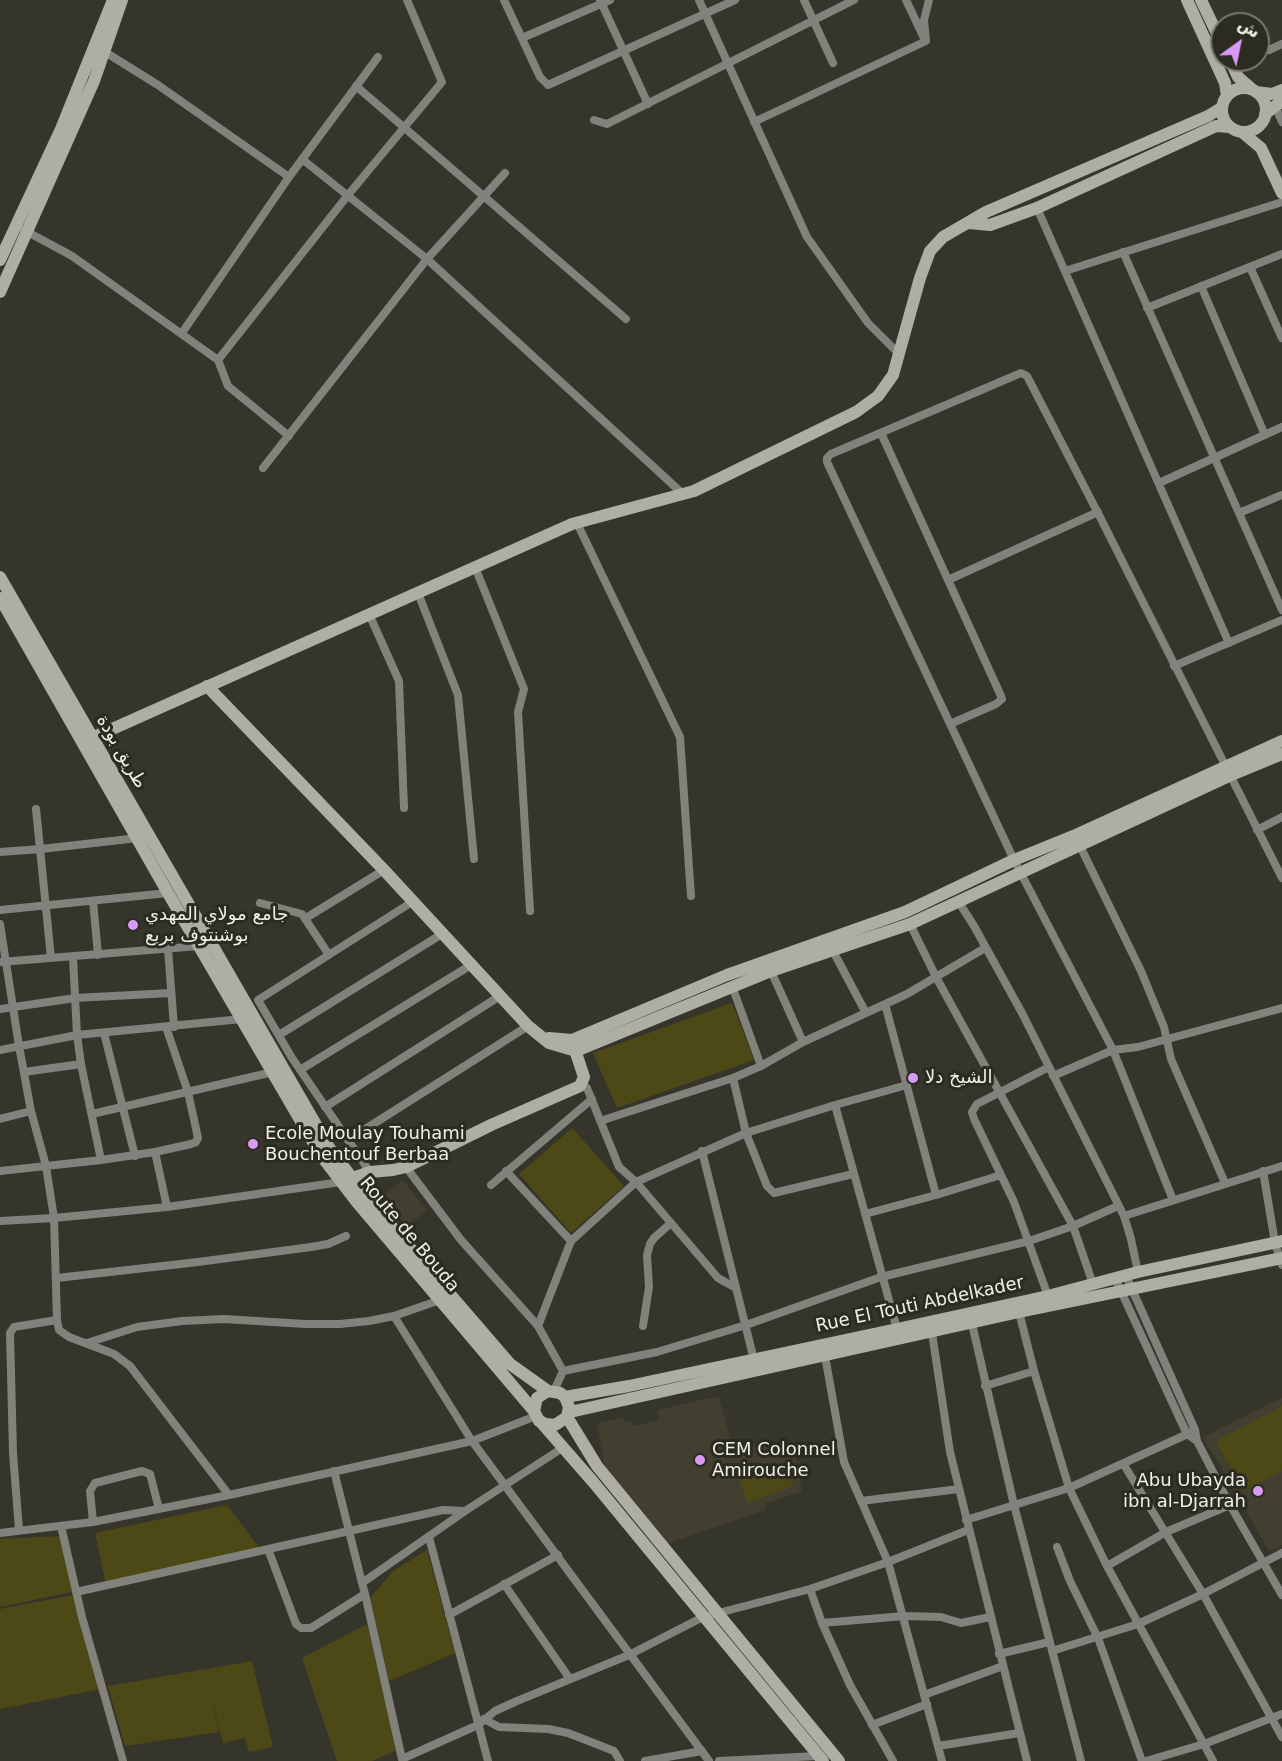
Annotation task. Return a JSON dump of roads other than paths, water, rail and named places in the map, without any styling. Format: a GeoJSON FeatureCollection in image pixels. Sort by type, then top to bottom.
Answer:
{"type":"FeatureCollection","features":[{"type":"Feature","properties":{"kind":"main road"},"geometry":{"type":"LineString","coordinates":[[0,292],[21,229],[113,0]]}},
{"type":"Feature","properties":{"kind":"main road"},"geometry":{"type":"LineString","coordinates":[[0,260],[21,229],[71,135],[105,52],[122,0]]}},
{"type":"Feature","properties":{"kind":"main road"},"geometry":{"type":"LineString","coordinates":[[1187,0],[1226,83],[1227,95],[1221,108],[1229,127]]}},
{"type":"Feature","properties":{"kind":"main road"},"geometry":{"type":"LineString","coordinates":[[1201,0],[1210,19]]}},
{"type":"Feature","properties":{"kind":"main road"},"geometry":{"type":"LineString","coordinates":[[1236,72],[1271,110]]}},
{"type":"Feature","properties":{"kind":"main road"},"geometry":{"type":"LineString","coordinates":[[1227,95],[1240,88],[1272,94],[1282,90]]}},
{"type":"Feature","properties":{"kind":"main road"},"geometry":{"type":"LineString","coordinates":[[92,738],[577,523],[694,491],[856,412],[878,396],[893,375],[930,251],[943,237],[986,212],[1208,116],[1221,108]]}},
{"type":"Feature","properties":{"kind":"main road"},"geometry":{"type":"LineString","coordinates":[[1242,132],[1254,129],[1271,110]]}},
{"type":"Feature","properties":{"kind":"main road"},"geometry":{"type":"LineString","coordinates":[[1261,148],[1271,110]]}},
{"type":"Feature","properties":{"kind":"main road"},"geometry":{"type":"LineString","coordinates":[[969,223],[990,225],[1037,208],[1216,126],[1229,127],[1242,132],[1261,148],[1282,193]]}},
{"type":"Feature","properties":{"kind":"main road","name":"طريق بودة"},"geometry":{"type":"LineString","coordinates":[[0,577],[138,838],[199,946]]}},
{"type":"Feature","properties":{"kind":"main road","name":"طريق بودة"},"geometry":{"type":"LineString","coordinates":[[0,598],[92,738],[212,944]]}},
{"type":"Feature","properties":{"kind":"main road"},"geometry":{"type":"LineString","coordinates":[[207,686],[384,870],[528,1026],[541,1038],[561,1048],[574,1046],[771,971],[910,924],[1080,846],[1227,772],[1282,741]]}},
{"type":"Feature","properties":{"kind":"main road"},"geometry":{"type":"LineString","coordinates":[[574,1046],[727,975],[905,912],[1014,860],[1227,772],[1282,754]]}},
{"type":"Feature","properties":{"kind":"main road","name":"Route de Bouda"},"geometry":{"type":"LineString","coordinates":[[212,944],[346,1180],[440,1300],[820,1759]]}},
{"type":"Feature","properties":{"kind":"main road","name":"Route de Bouda"},"geometry":{"type":"LineString","coordinates":[[199,946],[320,1154],[346,1180],[510,1364],[556,1393]]}},
{"type":"Feature","properties":{"kind":"main road"},"geometry":{"type":"LineString","coordinates":[[346,1180],[370,1172],[406,1167],[491,1125],[576,1088],[582,1083],[584,1077],[574,1046]]}},
{"type":"Feature","properties":{"kind":"main road","name":"Rue El Touti Abdelkader"},"geometry":{"type":"LineString","coordinates":[[556,1393],[629,1386],[754,1360],[1048,1296],[1126,1275],[1279,1242]]}},
{"type":"Feature","properties":{"kind":"main road"},"geometry":{"type":"LineString","coordinates":[[1253,1248],[1256,1263]]}},
{"type":"Feature","properties":{"kind":"main road","name":"Rue El Touti Abdelkader"},"geometry":{"type":"LineString","coordinates":[[568,1415],[1019,1312],[1256,1263],[1281,1260]]}},
{"type":"Feature","properties":{"kind":"main road"},"geometry":{"type":"LineString","coordinates":[[568,1415],[555,1425],[546,1424],[536,1416],[537,1398],[556,1393],[597,1466],[839,1761]]}},
{"type":"Feature","properties":{"kind":"street"},"geometry":{"type":"LineString","coordinates":[[218,360],[348,195],[442,82],[407,0]]}},
{"type":"Feature","properties":{"kind":"street"},"geometry":{"type":"LineString","coordinates":[[504,0],[540,77],[548,85],[735,0]]}},
{"type":"Feature","properties":{"kind":"street"},"geometry":{"type":"LineString","coordinates":[[699,0],[807,237],[867,323],[899,354]]}},
{"type":"Feature","properties":{"kind":"street"},"geometry":{"type":"LineString","coordinates":[[804,0],[833,63]]}},
{"type":"Feature","properties":{"kind":"street"},"geometry":{"type":"LineString","coordinates":[[594,120],[607,124],[854,0]]}},
{"type":"Feature","properties":{"kind":"street"},"geometry":{"type":"LineString","coordinates":[[906,0],[926,41]]}},
{"type":"Feature","properties":{"kind":"street"},"geometry":{"type":"LineString","coordinates":[[926,41],[924,20],[929,0]]}},
{"type":"Feature","properties":{"kind":"street"},"geometry":{"type":"LineString","coordinates":[[522,38],[604,1],[623,51],[648,104]]}},
{"type":"Feature","properties":{"kind":"street"},"geometry":{"type":"LineString","coordinates":[[754,122],[926,41]]}},
{"type":"Feature","properties":{"kind":"street"},"geometry":{"type":"LineString","coordinates":[[105,52],[158,85],[289,177]]}},
{"type":"Feature","properties":{"kind":"street"},"geometry":{"type":"LineString","coordinates":[[182,333],[289,177],[378,57]]}},
{"type":"Feature","properties":{"kind":"street"},"geometry":{"type":"LineString","coordinates":[[356,86],[626,319]]}},
{"type":"Feature","properties":{"kind":"street"},"geometry":{"type":"LineString","coordinates":[[1271,110],[1282,122]]}},
{"type":"Feature","properties":{"kind":"street"},"geometry":{"type":"LineString","coordinates":[[302,159],[427,259],[683,494]]}},
{"type":"Feature","properties":{"kind":"street"},"geometry":{"type":"LineString","coordinates":[[263,468],[427,259],[505,173]]}},
{"type":"Feature","properties":{"kind":"street"},"geometry":{"type":"LineString","coordinates":[[1065,271],[1282,202]]}},
{"type":"Feature","properties":{"kind":"street"},"geometry":{"type":"LineString","coordinates":[[1037,208],[1229,643]]}},
{"type":"Feature","properties":{"kind":"street"},"geometry":{"type":"LineString","coordinates":[[21,229],[72,256],[218,360],[228,386],[289,435]]}},
{"type":"Feature","properties":{"kind":"street"},"geometry":{"type":"LineString","coordinates":[[1123,252],[1282,610]]}},
{"type":"Feature","properties":{"kind":"street"},"geometry":{"type":"LineString","coordinates":[[1147,308],[1282,254]]}},
{"type":"Feature","properties":{"kind":"street"},"geometry":{"type":"LineString","coordinates":[[1250,267],[1282,338]]}},
{"type":"Feature","properties":{"kind":"street"},"geometry":{"type":"LineString","coordinates":[[1201,286],[1265,435]]}},
{"type":"Feature","properties":{"kind":"street"},"geometry":{"type":"LineString","coordinates":[[1173,1200],[1113,1050],[1014,860],[827,458],[831,454],[1023,373],[1035,388],[1282,879]]}},
{"type":"Feature","properties":{"kind":"street"},"geometry":{"type":"LineString","coordinates":[[1159,483],[1282,427]]}},
{"type":"Feature","properties":{"kind":"street"},"geometry":{"type":"LineString","coordinates":[[881,433],[1002,699],[996,704],[950,724]]}},
{"type":"Feature","properties":{"kind":"street"},"geometry":{"type":"LineString","coordinates":[[1239,513],[1282,495]]}},
{"type":"Feature","properties":{"kind":"street"},"geometry":{"type":"LineString","coordinates":[[948,580],[1098,512]]}},
{"type":"Feature","properties":{"kind":"street"},"geometry":{"type":"LineString","coordinates":[[577,523],[680,737],[691,896]]}},
{"type":"Feature","properties":{"kind":"street"},"geometry":{"type":"LineString","coordinates":[[475,567],[524,689],[518,712],[530,911]]}},
{"type":"Feature","properties":{"kind":"street"},"geometry":{"type":"LineString","coordinates":[[418,593],[458,695],[474,859]]}},
{"type":"Feature","properties":{"kind":"street"},"geometry":{"type":"LineString","coordinates":[[369,614],[399,681],[404,808]]}},
{"type":"Feature","properties":{"kind":"street"},"geometry":{"type":"LineString","coordinates":[[1174,666],[1282,620]]}},
{"type":"Feature","properties":{"kind":"street"},"geometry":{"type":"LineString","coordinates":[[36,809],[51,958]]}},
{"type":"Feature","properties":{"kind":"street"},"geometry":{"type":"LineString","coordinates":[[1257,830],[1282,817]]}},
{"type":"Feature","properties":{"kind":"street"},"geometry":{"type":"LineString","coordinates":[[0,852],[138,838]]}},
{"type":"Feature","properties":{"kind":"street"},"geometry":{"type":"LineString","coordinates":[[1080,846],[1141,971],[1164,1027],[1174,1066],[1224,1183]]}},
{"type":"Feature","properties":{"kind":"street"},"geometry":{"type":"LineString","coordinates":[[306,918],[384,870]]}},
{"type":"Feature","properties":{"kind":"street"},"geometry":{"type":"LineString","coordinates":[[0,910],[168,893]]}},
{"type":"Feature","properties":{"kind":"street"},"geometry":{"type":"LineString","coordinates":[[93,900],[98,955]]}},
{"type":"Feature","properties":{"kind":"street"},"geometry":{"type":"LineString","coordinates":[[958,901],[974,926],[1049,1067],[1124,1216],[1131,1239],[1125,1291],[1158,1374],[1282,1595]]}},
{"type":"Feature","properties":{"kind":"street"},"geometry":{"type":"LineString","coordinates":[[370,1172],[300,1070],[260,1005],[259,999],[412,902]]}},
{"type":"Feature","properties":{"kind":"street"},"geometry":{"type":"LineString","coordinates":[[260,903],[298,912],[306,918],[328,955]]}},
{"type":"Feature","properties":{"kind":"street"},"geometry":{"type":"LineString","coordinates":[[0,924],[2,962],[31,1111],[46,1166],[54,1218],[57,1320],[62,1332],[114,1354],[130,1365],[229,1495]]}},
{"type":"Feature","properties":{"kind":"street"},"geometry":{"type":"LineString","coordinates":[[910,924],[936,977],[1073,1226],[1093,1284]]}},
{"type":"Feature","properties":{"kind":"street"},"geometry":{"type":"LineString","coordinates":[[279,1035],[442,934]]}},
{"type":"Feature","properties":{"kind":"street"},"geometry":{"type":"LineString","coordinates":[[2,962],[199,946]]}},
{"type":"Feature","properties":{"kind":"street"},"geometry":{"type":"LineString","coordinates":[[600,1121],[733,1078],[761,1066],[803,1042],[885,1004],[985,948]]}},
{"type":"Feature","properties":{"kind":"street"},"geometry":{"type":"LineString","coordinates":[[0,1171],[135,1156],[191,1144],[198,1138],[170,1027],[171,993],[168,949]]}},
{"type":"Feature","properties":{"kind":"street"},"geometry":{"type":"LineString","coordinates":[[833,951],[866,1013]]}},
{"type":"Feature","properties":{"kind":"street"},"geometry":{"type":"LineString","coordinates":[[73,957],[77,1035],[101,1160]]}},
{"type":"Feature","properties":{"kind":"street"},"geometry":{"type":"LineString","coordinates":[[300,1070],[471,965]]}},
{"type":"Feature","properties":{"kind":"street"},"geometry":{"type":"LineString","coordinates":[[771,971],[803,1042]]}},
{"type":"Feature","properties":{"kind":"street"},"geometry":{"type":"LineString","coordinates":[[732,986],[761,1066]]}},
{"type":"Feature","properties":{"kind":"street"},"geometry":{"type":"LineString","coordinates":[[0,1009],[75,998],[171,993]]}},
{"type":"Feature","properties":{"kind":"street"},"geometry":{"type":"LineString","coordinates":[[325,1107],[500,996]]}},
{"type":"Feature","properties":{"kind":"street"},"geometry":{"type":"LineString","coordinates":[[885,1004],[936,1195]]}},
{"type":"Feature","properties":{"kind":"street"},"geometry":{"type":"LineString","coordinates":[[1053,1076],[1113,1050],[1138,1047],[1282,1008]]}},
{"type":"Feature","properties":{"kind":"street"},"geometry":{"type":"LineString","coordinates":[[0,1050],[77,1035],[242,1019]]}},
{"type":"Feature","properties":{"kind":"street"},"geometry":{"type":"LineString","coordinates":[[348,1140],[528,1026]]}},
{"type":"Feature","properties":{"kind":"street"},"geometry":{"type":"LineString","coordinates":[[104,1033],[135,1156]]}},
{"type":"Feature","properties":{"kind":"street"},"geometry":{"type":"LineString","coordinates":[[24,1072],[81,1064]]}},
{"type":"Feature","properties":{"kind":"street"},"geometry":{"type":"LineString","coordinates":[[1048,1296],[1029,1241],[972,1112],[976,1104],[1049,1067]]}},
{"type":"Feature","properties":{"kind":"street"},"geometry":{"type":"LineString","coordinates":[[92,1114],[273,1072]]}},
{"type":"Feature","properties":{"kind":"street"},"geometry":{"type":"LineString","coordinates":[[733,1078],[746,1133],[767,1186],[774,1193],[853,1174]]}},
{"type":"Feature","properties":{"kind":"street"},"geometry":{"type":"LineString","coordinates":[[582,1083],[592,1099],[619,1167],[636,1182],[717,1278],[736,1288]]}},
{"type":"Feature","properties":{"kind":"street"},"geometry":{"type":"LineString","coordinates":[[538,1326],[572,1241],[636,1182],[746,1133],[907,1084]]}},
{"type":"Feature","properties":{"kind":"street"},"geometry":{"type":"LineString","coordinates":[[491,1185],[592,1099]]}},
{"type":"Feature","properties":{"kind":"street"},"geometry":{"type":"LineString","coordinates":[[835,1105],[897,1329]]}},
{"type":"Feature","properties":{"kind":"street"},"geometry":{"type":"LineString","coordinates":[[0,1119],[31,1111]]}},
{"type":"Feature","properties":{"kind":"street"},"geometry":{"type":"LineString","coordinates":[[702,1151],[754,1360]]}},
{"type":"Feature","properties":{"kind":"street"},"geometry":{"type":"LineString","coordinates":[[155,1152],[167,1207]]}},
{"type":"Feature","properties":{"kind":"street"},"geometry":{"type":"LineString","coordinates":[[1124,1216],[1282,1166]]}},
{"type":"Feature","properties":{"kind":"street"},"geometry":{"type":"LineString","coordinates":[[406,1167],[461,1240],[538,1326],[563,1371],[556,1393]]}},
{"type":"Feature","properties":{"kind":"street"},"geometry":{"type":"LineString","coordinates":[[506,1171],[572,1241]]}},
{"type":"Feature","properties":{"kind":"street"},"geometry":{"type":"LineString","coordinates":[[1263,1171],[1281,1260]]}},
{"type":"Feature","properties":{"kind":"street"},"geometry":{"type":"LineString","coordinates":[[865,1214],[1001,1175]]}},
{"type":"Feature","properties":{"kind":"street"},"geometry":{"type":"LineString","coordinates":[[0,1221],[167,1207],[346,1180]]}},
{"type":"Feature","properties":{"kind":"street"},"geometry":{"type":"LineString","coordinates":[[563,1371],[657,1352],[746,1325],[881,1277],[1029,1241],[1073,1226],[1118,1206]]}},
{"type":"Feature","properties":{"kind":"street"},"geometry":{"type":"LineString","coordinates":[[642,1326],[649,1287],[647,1255],[650,1244],[671,1223]]}},
{"type":"Feature","properties":{"kind":"street"},"geometry":{"type":"LineString","coordinates":[[57,1278],[328,1244],[346,1236]]}},
{"type":"Feature","properties":{"kind":"street"},"geometry":{"type":"LineString","coordinates":[[1125,1291],[1168,1370],[1191,1432]]}},
{"type":"Feature","properties":{"kind":"street"},"geometry":{"type":"LineString","coordinates":[[86,1343],[137,1328],[182,1321],[224,1318],[305,1324],[340,1324],[394,1316],[440,1300]]}},
{"type":"Feature","properties":{"kind":"street"},"geometry":{"type":"LineString","coordinates":[[1019,1312],[1069,1488],[1107,1566],[1213,1761]]}},
{"type":"Feature","properties":{"kind":"street"},"geometry":{"type":"LineString","coordinates":[[394,1316],[472,1440],[709,1761]]}},
{"type":"Feature","properties":{"kind":"street"},"geometry":{"type":"LineString","coordinates":[[19,1530],[13,1453],[10,1333],[14,1327],[57,1320]]}},
{"type":"Feature","properties":{"kind":"street"},"geometry":{"type":"LineString","coordinates":[[972,1324],[1014,1505],[1081,1761]]}},
{"type":"Feature","properties":{"kind":"street"},"geometry":{"type":"LineString","coordinates":[[932,1333],[950,1452],[1026,1761]]}},
{"type":"Feature","properties":{"kind":"street"},"geometry":{"type":"LineString","coordinates":[[825,1356],[844,1462],[888,1562],[942,1761]]}},
{"type":"Feature","properties":{"kind":"street"},"geometry":{"type":"LineString","coordinates":[[1158,1374],[1168,1370]]}},
{"type":"Feature","properties":{"kind":"street"},"geometry":{"type":"LineString","coordinates":[[985,1386],[1034,1371]]}},
{"type":"Feature","properties":{"kind":"street"},"geometry":{"type":"LineString","coordinates":[[0,1533],[93,1522],[229,1495],[472,1440],[536,1416]]}},
{"type":"Feature","properties":{"kind":"street"},"geometry":{"type":"LineString","coordinates":[[966,1520],[1069,1488],[1124,1465],[1191,1432]]}},
{"type":"Feature","properties":{"kind":"street"},"geometry":{"type":"LineString","coordinates":[[362,1583],[465,1511],[564,1447]]}},
{"type":"Feature","properties":{"kind":"street"},"geometry":{"type":"LineString","coordinates":[[1124,1465],[1203,1594],[1282,1737]]}},
{"type":"Feature","properties":{"kind":"street"},"geometry":{"type":"LineString","coordinates":[[93,1522],[90,1491],[95,1483],[142,1471],[150,1474],[159,1509]]}},
{"type":"Feature","properties":{"kind":"street"},"geometry":{"type":"LineString","coordinates":[[334,1471],[365,1594],[400,1760],[481,1722],[495,1711],[629,1655],[703,1617],[810,1589],[888,1562],[968,1530]]}},
{"type":"Feature","properties":{"kind":"street"},"geometry":{"type":"LineString","coordinates":[[861,1501],[959,1490]]}},
{"type":"Feature","properties":{"kind":"street"},"geometry":{"type":"LineString","coordinates":[[1107,1566],[1166,1532],[1230,1505]]}},
{"type":"Feature","properties":{"kind":"street"},"geometry":{"type":"LineString","coordinates":[[76,1592],[443,1510],[465,1511]]}},
{"type":"Feature","properties":{"kind":"street"},"geometry":{"type":"LineString","coordinates":[[61,1526],[76,1592],[123,1761]]}},
{"type":"Feature","properties":{"kind":"street"},"geometry":{"type":"LineString","coordinates":[[429,1537],[449,1615],[481,1722],[488,1761]]}},
{"type":"Feature","properties":{"kind":"street"},"geometry":{"type":"LineString","coordinates":[[1057,1547],[1070,1581],[1098,1638],[1144,1761],[1204,1744],[1282,1714]]}},
{"type":"Feature","properties":{"kind":"street"},"geometry":{"type":"LineString","coordinates":[[268,1549],[285,1599],[299,1627],[306,1629],[316,1626],[365,1594]]}},
{"type":"Feature","properties":{"kind":"street"},"geometry":{"type":"LineString","coordinates":[[999,1654],[1098,1638],[1138,1624],[1203,1594],[1282,1553]]}},
{"type":"Feature","properties":{"kind":"street"},"geometry":{"type":"LineString","coordinates":[[449,1615],[558,1555]]}},
{"type":"Feature","properties":{"kind":"street"},"geometry":{"type":"LineString","coordinates":[[504,1584],[570,1679]]}},
{"type":"Feature","properties":{"kind":"street"},"geometry":{"type":"LineString","coordinates":[[810,1589],[822,1623],[850,1685],[893,1761]]}},
{"type":"Feature","properties":{"kind":"street"},"geometry":{"type":"LineString","coordinates":[[822,1623],[904,1616],[941,1617],[961,1623],[990,1617]]}},
{"type":"Feature","properties":{"kind":"street"},"geometry":{"type":"LineString","coordinates":[[872,1725],[925,1699],[1004,1666]]}},
{"type":"Feature","properties":{"kind":"street"},"geometry":{"type":"LineString","coordinates":[[481,1722],[499,1727],[548,1729],[568,1733],[614,1751],[620,1761]]}},
{"type":"Feature","properties":{"kind":"street"},"geometry":{"type":"LineString","coordinates":[[938,1746],[1019,1733]]}},
{"type":"Feature","properties":{"kind":"street"},"geometry":{"type":"LineString","coordinates":[[645,1761],[702,1750]]}},
{"type":"Feature","properties":{"kind":"street"},"geometry":{"type":"LineString","coordinates":[[719,1761],[820,1759]]}},
{"type":"Feature","properties":{"kind":"place","name":"جامع مولاي المهدي بوشنتوف بربع"},"geometry":{"type":"Point","coordinates":[133,925]}},
{"type":"Feature","properties":{"kind":"place","name":"الشيخ دلا"},"geometry":{"type":"Point","coordinates":[913,1078]}},
{"type":"Feature","properties":{"kind":"place","name":"Ecole Moulay Touhami Bouchentouf Berbaa"},"geometry":{"type":"Point","coordinates":[253,1144]}},
{"type":"Feature","properties":{"kind":"place","name":"CEM Colonnel Amirouche"},"geometry":{"type":"Point","coordinates":[700,1460]}},
{"type":"Feature","properties":{"kind":"place","name":"Abu Ubayda ibn al-Djarrah"},"geometry":{"type":"Point","coordinates":[1258,1491]}}]}
